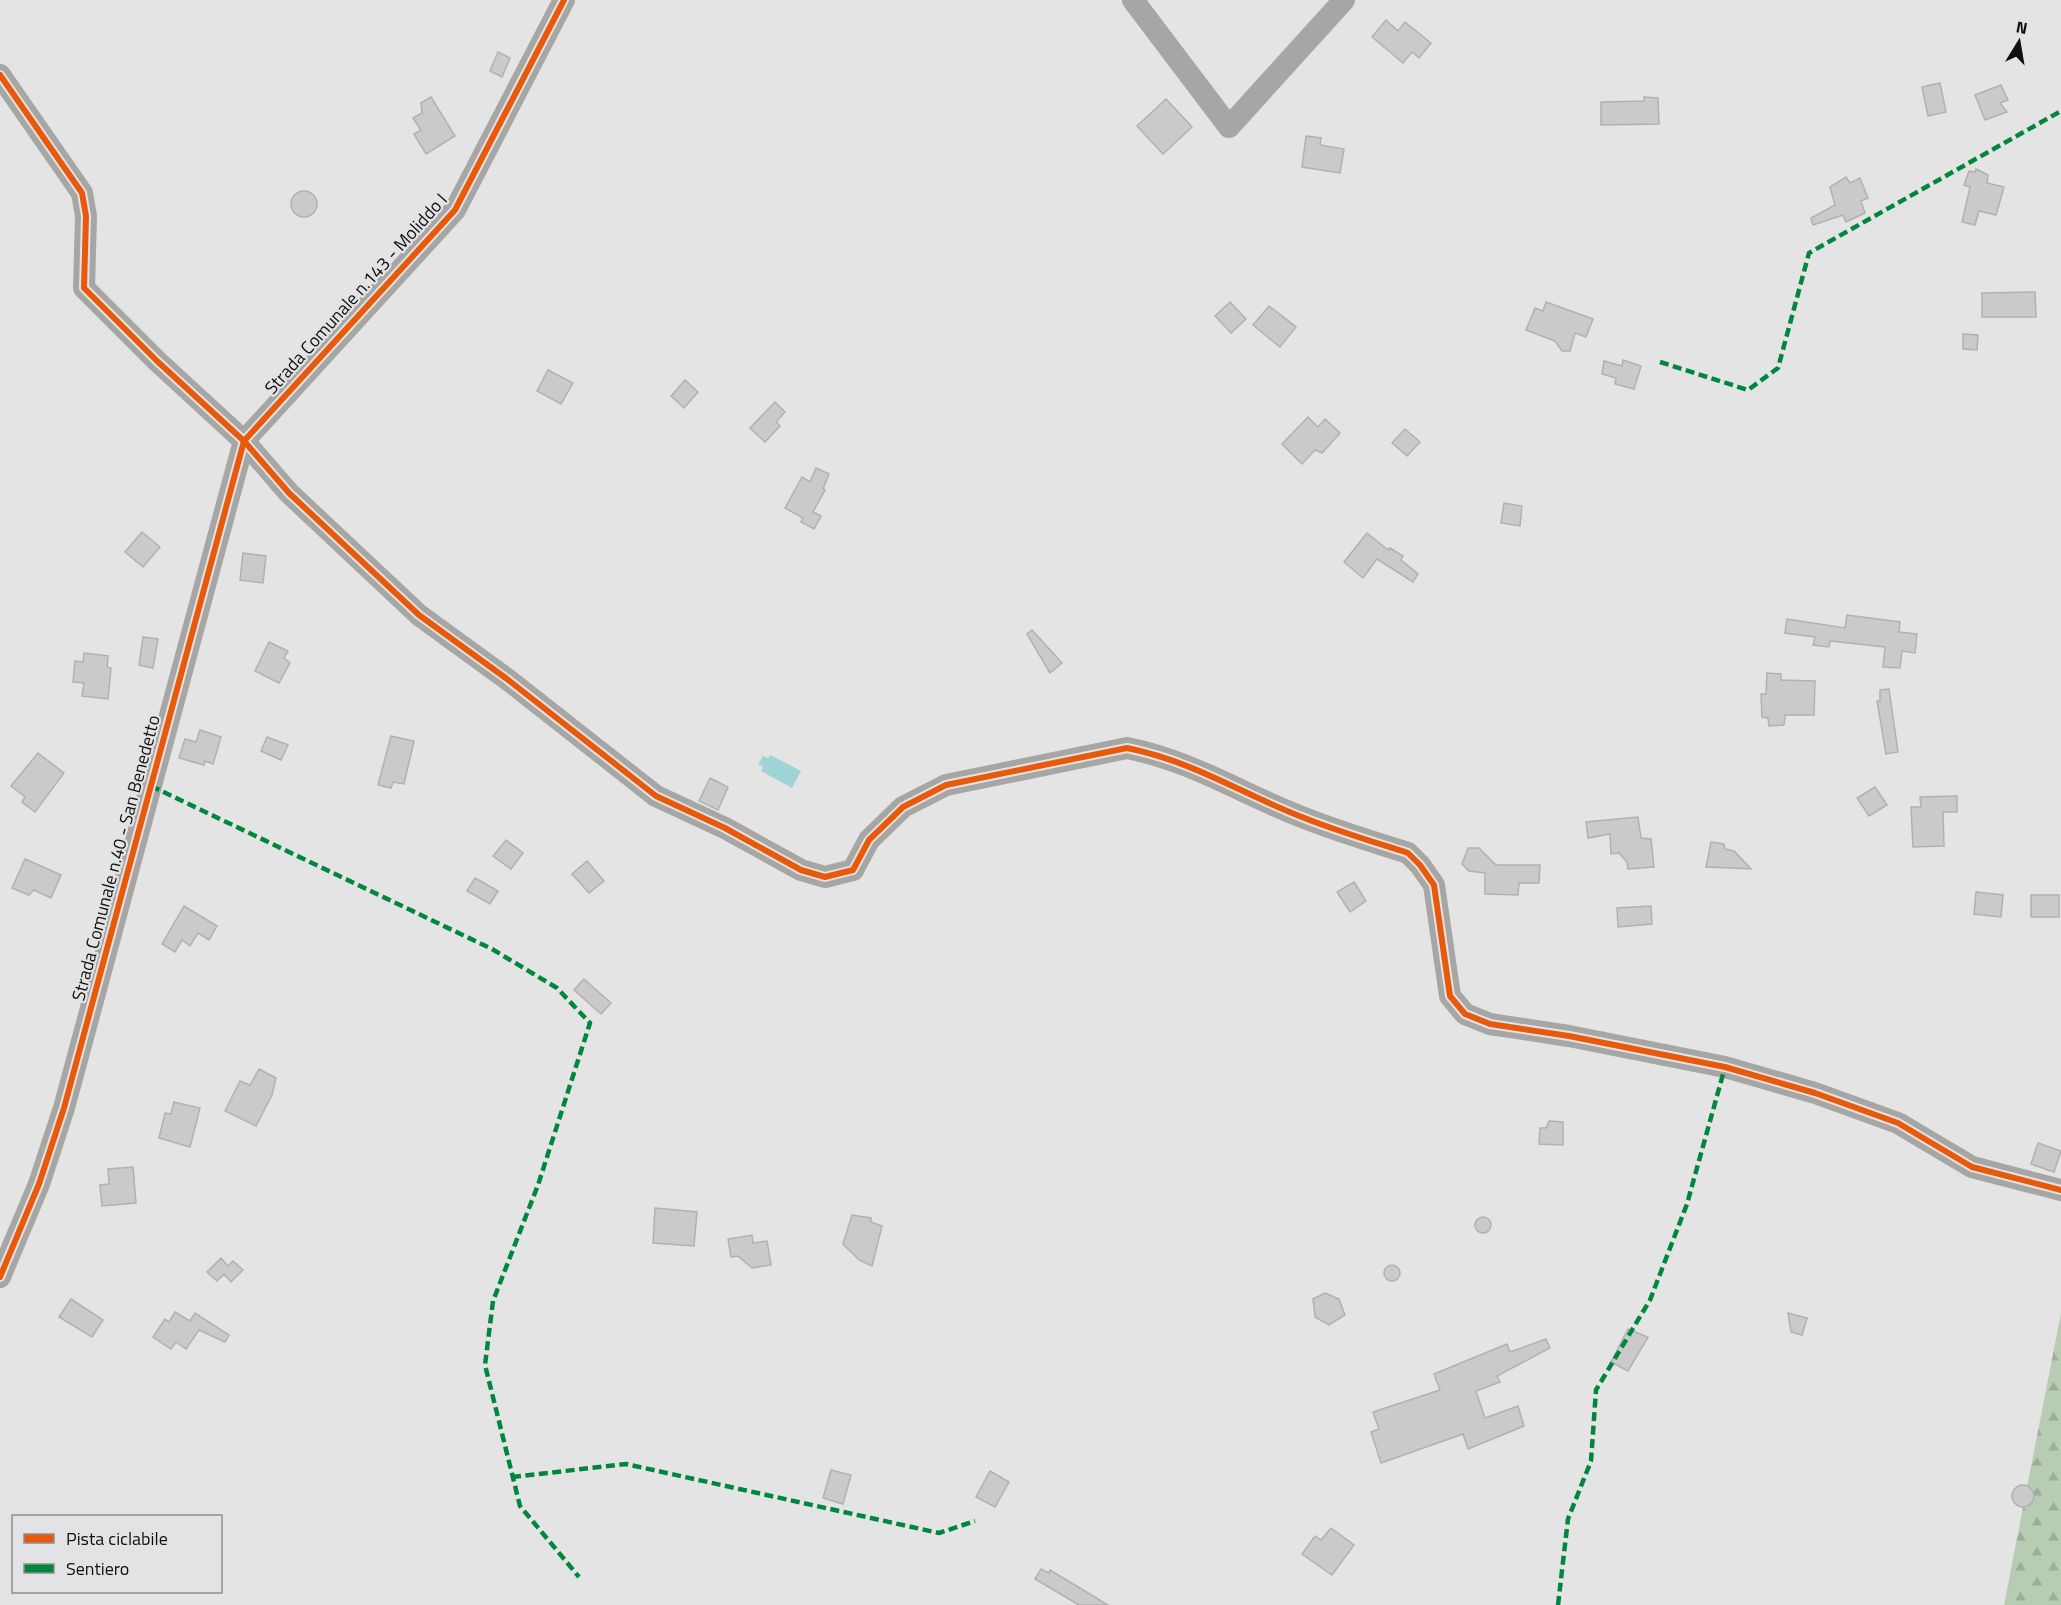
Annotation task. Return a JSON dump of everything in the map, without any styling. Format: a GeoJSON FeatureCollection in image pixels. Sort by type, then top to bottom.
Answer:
{"type":"FeatureCollection","features":[{"type":"Feature","properties":{"kind":"street","name":"Strada Comunale n.143 - Moliddo I"},"geometry":{"type":"LineString","coordinates":[[244,441],[455,210],[564,0]]}},
{"type":"Feature","properties":{"kind":"street"},"geometry":{"type":"LineString","coordinates":[[1133,0],[1229,127],[1344,0]]}},
{"type":"Feature","properties":{"kind":"street"},"geometry":{"type":"LineString","coordinates":[[0,75],[82,193],[86,216],[84,288],[157,361],[244,441],[289,492],[419,615],[656,796],[725,828],[801,870],[825,877],[853,870],[869,840],[903,807],[946,785],[1127,748],[1154,754],[1206,772],[1306,819],[1408,854],[1420,865],[1434,885],[1450,996],[1465,1014],[1490,1024],[1569,1036],[1725,1067],[1815,1093],[1898,1123],[1972,1167],[2061,1190]]}},
{"type":"Feature","properties":{"kind":"street","name":"Strada Comunale n.40 - San Benedetto"},"geometry":{"type":"LineString","coordinates":[[0,1277],[39,1184],[64,1108],[244,441]]}},
{"type":"Feature","properties":{"kind":"green space"},"geometry":{"type":"Polygon","coordinates":[[[2061,1313],[2061,1605],[2004,1605],[2061,1313]]]}},
{"type":"Feature","properties":{"kind":"water"},"geometry":{"type":"Polygon","coordinates":[[[770,755],[801,771],[792,788],[761,771],[763,767],[758,764],[763,756],[768,758],[770,755]]]}},
{"type":"Feature","properties":{"kind":"building"},"geometry":{"type":"Polygon","coordinates":[[[1386,20],[1398,31],[1405,22],[1431,43],[1419,58],[1412,52],[1403,63],[1372,37],[1386,20]]]}},
{"type":"Feature","properties":{"kind":"building"},"geometry":{"type":"Polygon","coordinates":[[[498,52],[510,58],[502,77],[490,71],[498,52]]]}},
{"type":"Feature","properties":{"kind":"building"},"geometry":{"type":"Polygon","coordinates":[[[1940,83],[1946,112],[1928,116],[1922,87],[1940,83]]]}},
{"type":"Feature","properties":{"kind":"building"},"geometry":{"type":"Polygon","coordinates":[[[2001,85],[2008,100],[2000,103],[2007,112],[1985,120],[1975,95],[2001,85]]]}},
{"type":"Feature","properties":{"kind":"building"},"geometry":{"type":"Polygon","coordinates":[[[431,97],[455,136],[426,154],[414,134],[421,130],[413,118],[422,113],[421,103],[431,97]]]}},
{"type":"Feature","properties":{"kind":"building"},"geometry":{"type":"Polygon","coordinates":[[[1644,97],[1658,98],[1659,124],[1601,125],[1601,102],[1644,101],[1644,97]]]}},
{"type":"Feature","properties":{"kind":"building"},"geometry":{"type":"Polygon","coordinates":[[[1166,99],[1192,127],[1163,154],[1137,126],[1166,99]]]}},
{"type":"Feature","properties":{"kind":"building"},"geometry":{"type":"Polygon","coordinates":[[[1306,136],[1321,138],[1320,145],[1344,149],[1340,173],[1302,167],[1306,136]]]}},
{"type":"Feature","properties":{"kind":"building"},"geometry":{"type":"Polygon","coordinates":[[[1976,169],[1988,175],[1987,183],[2004,187],[1996,215],[1979,211],[1975,225],[1962,222],[1970,187],[1964,185],[1969,171],[1975,172],[1976,169]]]}},
{"type":"Feature","properties":{"kind":"building"},"geometry":{"type":"Polygon","coordinates":[[[1846,177],[1850,183],[1860,178],[1868,198],[1861,201],[1865,213],[1846,222],[1843,215],[1813,225],[1811,218],[1835,205],[1830,187],[1846,177]]]}},
{"type":"Feature","properties":{"kind":"building"},"geometry":{"type":"Polygon","coordinates":[[[304,191],[313,195],[317,204],[313,213],[304,217],[295,213],[291,204],[295,195],[304,191]]]}},
{"type":"Feature","properties":{"kind":"building"},"geometry":{"type":"Polygon","coordinates":[[[2035,292],[2036,317],[1982,317],[1982,293],[2035,292]]]}},
{"type":"Feature","properties":{"kind":"building"},"geometry":{"type":"Polygon","coordinates":[[[1230,302],[1246,319],[1231,333],[1215,316],[1230,302]]]}},
{"type":"Feature","properties":{"kind":"building"},"geometry":{"type":"Polygon","coordinates":[[[1546,302],[1593,319],[1586,337],[1575,333],[1570,351],[1562,351],[1555,341],[1526,330],[1535,308],[1543,311],[1546,302]]]}},
{"type":"Feature","properties":{"kind":"building"},"geometry":{"type":"Polygon","coordinates":[[[1269,306],[1296,327],[1280,347],[1253,325],[1269,306]]]}},
{"type":"Feature","properties":{"kind":"building"},"geometry":{"type":"Polygon","coordinates":[[[1963,334],[1978,335],[1977,350],[1963,349],[1963,334]]]}},
{"type":"Feature","properties":{"kind":"building"},"geometry":{"type":"Polygon","coordinates":[[[1623,360],[1641,366],[1634,389],[1615,384],[1616,378],[1602,374],[1604,361],[1622,366],[1623,360]]]}},
{"type":"Feature","properties":{"kind":"building"},"geometry":{"type":"Polygon","coordinates":[[[548,370],[573,383],[561,404],[537,391],[548,370]]]}},
{"type":"Feature","properties":{"kind":"building"},"geometry":{"type":"Polygon","coordinates":[[[685,380],[698,392],[684,408],[671,396],[685,380]]]}},
{"type":"Feature","properties":{"kind":"building"},"geometry":{"type":"Polygon","coordinates":[[[775,402],[785,412],[776,422],[780,426],[765,442],[750,428],[775,402]]]}},
{"type":"Feature","properties":{"kind":"building"},"geometry":{"type":"Polygon","coordinates":[[[1308,417],[1318,427],[1325,419],[1340,433],[1322,453],[1315,450],[1302,464],[1282,444],[1308,417]]]}},
{"type":"Feature","properties":{"kind":"building"},"geometry":{"type":"Polygon","coordinates":[[[1405,429],[1420,442],[1407,456],[1392,443],[1405,429]]]}},
{"type":"Feature","properties":{"kind":"building"},"geometry":{"type":"Polygon","coordinates":[[[816,468],[829,474],[823,489],[825,490],[813,512],[821,516],[814,529],[801,522],[803,518],[785,508],[802,477],[810,482],[816,468]]]}},
{"type":"Feature","properties":{"kind":"building"},"geometry":{"type":"Polygon","coordinates":[[[1504,503],[1522,506],[1520,526],[1501,523],[1504,503]]]}},
{"type":"Feature","properties":{"kind":"building"},"geometry":{"type":"Polygon","coordinates":[[[142,532],[160,547],[143,567],[125,552],[142,532]]]}},
{"type":"Feature","properties":{"kind":"building"},"geometry":{"type":"Polygon","coordinates":[[[1367,533],[1388,550],[1390,548],[1403,556],[1401,560],[1418,574],[1413,582],[1377,559],[1363,578],[1344,562],[1367,533]]]}},
{"type":"Feature","properties":{"kind":"building"},"geometry":{"type":"Polygon","coordinates":[[[243,553],[266,556],[263,583],[240,580],[243,553]]]}},
{"type":"Feature","properties":{"kind":"building"},"geometry":{"type":"Polygon","coordinates":[[[1847,615],[1900,622],[1899,632],[1917,634],[1915,653],[1902,651],[1900,668],[1883,667],[1885,647],[1830,641],[1829,647],[1813,645],[1815,637],[1785,633],[1787,619],[1845,628],[1847,615]]]}},
{"type":"Feature","properties":{"kind":"building"},"geometry":{"type":"Polygon","coordinates":[[[1032,630],[1062,663],[1050,673],[1027,634],[1032,630]]]}},
{"type":"Feature","properties":{"kind":"building"},"geometry":{"type":"Polygon","coordinates":[[[143,637],[158,639],[153,668],[139,665],[143,637]]]}},
{"type":"Feature","properties":{"kind":"building"},"geometry":{"type":"Polygon","coordinates":[[[269,642],[288,651],[284,658],[290,663],[279,683],[255,671],[269,642]]]}},
{"type":"Feature","properties":{"kind":"building"},"geometry":{"type":"Polygon","coordinates":[[[84,653],[108,656],[107,667],[111,668],[108,699],[82,696],[84,683],[73,682],[75,661],[83,662],[84,653]]]}},
{"type":"Feature","properties":{"kind":"building"},"geometry":{"type":"Polygon","coordinates":[[[1767,673],[1781,674],[1781,680],[1815,681],[1814,715],[1785,715],[1784,725],[1769,726],[1768,718],[1762,717],[1761,694],[1766,694],[1767,673]]]}},
{"type":"Feature","properties":{"kind":"building"},"geometry":{"type":"Polygon","coordinates":[[[1889,689],[1898,752],[1886,754],[1877,701],[1880,701],[1880,690],[1889,689]]]}},
{"type":"Feature","properties":{"kind":"building"},"geometry":{"type":"Polygon","coordinates":[[[200,730],[221,737],[213,764],[205,761],[204,765],[179,758],[185,739],[196,742],[200,730]]]}},
{"type":"Feature","properties":{"kind":"building"},"geometry":{"type":"Polygon","coordinates":[[[391,736],[414,741],[404,784],[393,782],[391,788],[378,785],[391,736]]]}},
{"type":"Feature","properties":{"kind":"building"},"geometry":{"type":"Polygon","coordinates":[[[267,737],[288,745],[281,760],[261,751],[267,737]]]}},
{"type":"Feature","properties":{"kind":"building"},"geometry":{"type":"Polygon","coordinates":[[[38,753],[64,773],[35,812],[22,802],[25,797],[11,786],[38,753]]]}},
{"type":"Feature","properties":{"kind":"building"},"geometry":{"type":"Polygon","coordinates":[[[710,778],[728,787],[718,810],[699,801],[710,778]]]}},
{"type":"Feature","properties":{"kind":"building"},"geometry":{"type":"Polygon","coordinates":[[[1875,787],[1887,805],[1869,816],[1857,798],[1875,787]]]}},
{"type":"Feature","properties":{"kind":"building"},"geometry":{"type":"Polygon","coordinates":[[[1957,796],[1957,812],[1943,812],[1944,846],[1913,847],[1911,807],[1921,807],[1920,797],[1957,796]]]}},
{"type":"Feature","properties":{"kind":"building"},"geometry":{"type":"Polygon","coordinates":[[[1638,817],[1641,838],[1651,839],[1654,867],[1628,869],[1627,862],[1619,853],[1611,854],[1610,834],[1588,838],[1586,822],[1638,817]]]}},
{"type":"Feature","properties":{"kind":"building"},"geometry":{"type":"Polygon","coordinates":[[[506,840],[523,853],[511,869],[493,856],[506,840]]]}},
{"type":"Feature","properties":{"kind":"building"},"geometry":{"type":"Polygon","coordinates":[[[1711,842],[1724,844],[1725,849],[1734,851],[1751,869],[1706,867],[1711,842]]]}},
{"type":"Feature","properties":{"kind":"building"},"geometry":{"type":"Polygon","coordinates":[[[1468,848],[1479,848],[1496,865],[1540,865],[1539,883],[1519,883],[1518,895],[1485,894],[1485,873],[1469,871],[1462,864],[1468,848]]]}},
{"type":"Feature","properties":{"kind":"building"},"geometry":{"type":"Polygon","coordinates":[[[25,859],[61,875],[51,898],[34,890],[29,895],[12,888],[25,859]]]}},
{"type":"Feature","properties":{"kind":"building"},"geometry":{"type":"Polygon","coordinates":[[[587,861],[604,881],[589,893],[572,874],[587,861]]]}},
{"type":"Feature","properties":{"kind":"building"},"geometry":{"type":"Polygon","coordinates":[[[475,878],[498,891],[490,904],[467,891],[475,878]]]}},
{"type":"Feature","properties":{"kind":"building"},"geometry":{"type":"Polygon","coordinates":[[[1354,882],[1366,901],[1350,912],[1337,892],[1354,882]]]}},
{"type":"Feature","properties":{"kind":"building"},"geometry":{"type":"Polygon","coordinates":[[[1976,892],[2003,895],[2001,917],[1974,914],[1976,892]]]}},
{"type":"Feature","properties":{"kind":"building"},"geometry":{"type":"Polygon","coordinates":[[[2031,895],[2059,895],[2059,917],[2031,917],[2031,895]]]}},
{"type":"Feature","properties":{"kind":"building"},"geometry":{"type":"Polygon","coordinates":[[[184,906],[217,926],[209,940],[198,933],[190,946],[182,940],[175,952],[162,944],[184,906]]]}},
{"type":"Feature","properties":{"kind":"building"},"geometry":{"type":"Polygon","coordinates":[[[1651,906],[1652,924],[1618,927],[1617,908],[1651,906]]]}},
{"type":"Feature","properties":{"kind":"building"},"geometry":{"type":"Polygon","coordinates":[[[584,979],[611,1003],[601,1014],[574,990],[584,979]]]}},
{"type":"Feature","properties":{"kind":"building"},"geometry":{"type":"Polygon","coordinates":[[[259,1069],[276,1078],[272,1095],[256,1126],[225,1111],[240,1081],[250,1085],[259,1069]]]}},
{"type":"Feature","properties":{"kind":"building"},"geometry":{"type":"Polygon","coordinates":[[[174,1102],[200,1108],[190,1147],[159,1138],[165,1113],[171,1114],[174,1102]]]}},
{"type":"Feature","properties":{"kind":"building"},"geometry":{"type":"Polygon","coordinates":[[[1549,1121],[1563,1122],[1563,1145],[1539,1144],[1540,1128],[1546,1128],[1549,1121]]]}},
{"type":"Feature","properties":{"kind":"building"},"geometry":{"type":"Polygon","coordinates":[[[2038,1143],[2061,1151],[2054,1172],[2031,1164],[2038,1143]]]}},
{"type":"Feature","properties":{"kind":"building"},"geometry":{"type":"Polygon","coordinates":[[[133,1167],[136,1203],[102,1206],[100,1185],[109,1184],[108,1169],[133,1167]]]}},
{"type":"Feature","properties":{"kind":"building"},"geometry":{"type":"Polygon","coordinates":[[[655,1208],[697,1212],[694,1246],[653,1243],[655,1208]]]}},
{"type":"Feature","properties":{"kind":"building"},"geometry":{"type":"Polygon","coordinates":[[[852,1215],[871,1218],[871,1222],[882,1226],[872,1266],[859,1260],[843,1244],[852,1215]]]}},
{"type":"Feature","properties":{"kind":"building"},"geometry":{"type":"Polygon","coordinates":[[[1483,1217],[1489,1219],[1491,1225],[1489,1231],[1483,1233],[1477,1231],[1475,1225],[1477,1219],[1483,1217]]]}},
{"type":"Feature","properties":{"kind":"building"},"geometry":{"type":"Polygon","coordinates":[[[752,1235],[753,1243],[767,1241],[771,1265],[752,1268],[738,1256],[731,1257],[728,1239],[752,1235]]]}},
{"type":"Feature","properties":{"kind":"building"},"geometry":{"type":"Polygon","coordinates":[[[221,1258],[228,1266],[233,1261],[243,1270],[231,1282],[224,1274],[217,1281],[207,1272],[221,1258]]]}},
{"type":"Feature","properties":{"kind":"building"},"geometry":{"type":"Polygon","coordinates":[[[1389,1265],[1395,1265],[1400,1273],[1398,1279],[1389,1281],[1384,1276],[1384,1270],[1389,1265]]]}},
{"type":"Feature","properties":{"kind":"building"},"geometry":{"type":"Polygon","coordinates":[[[1325,1293],[1339,1299],[1345,1315],[1329,1325],[1315,1317],[1313,1299],[1325,1293]]]}},
{"type":"Feature","properties":{"kind":"building"},"geometry":{"type":"Polygon","coordinates":[[[71,1299],[103,1320],[92,1337],[59,1317],[71,1299]]]}},
{"type":"Feature","properties":{"kind":"building"},"geometry":{"type":"Polygon","coordinates":[[[175,1312],[190,1321],[195,1313],[229,1335],[225,1342],[199,1330],[186,1349],[176,1342],[171,1349],[153,1337],[165,1319],[169,1322],[175,1312]]]}},
{"type":"Feature","properties":{"kind":"building"},"geometry":{"type":"Polygon","coordinates":[[[1788,1313],[1807,1318],[1802,1335],[1791,1332],[1788,1313]]]}},
{"type":"Feature","properties":{"kind":"building"},"geometry":{"type":"Polygon","coordinates":[[[1628,1329],[1648,1337],[1628,1371],[1611,1362],[1628,1329]]]}},
{"type":"Feature","properties":{"kind":"building"},"geometry":{"type":"Polygon","coordinates":[[[1546,1339],[1550,1348],[1497,1376],[1500,1382],[1476,1391],[1485,1418],[1518,1406],[1524,1426],[1468,1449],[1463,1434],[1381,1463],[1371,1432],[1379,1429],[1373,1412],[1440,1390],[1434,1374],[1507,1344],[1510,1352],[1546,1339]]]}},
{"type":"Feature","properties":{"kind":"building"},"geometry":{"type":"Polygon","coordinates":[[[831,1470],[851,1475],[843,1504],[823,1498],[831,1470]]]}},
{"type":"Feature","properties":{"kind":"building"},"geometry":{"type":"Polygon","coordinates":[[[990,1471],[1009,1482],[995,1507],[976,1497],[990,1471]]]}},
{"type":"Feature","properties":{"kind":"building"},"geometry":{"type":"Polygon","coordinates":[[[2023,1485],[2031,1488],[2034,1496],[2031,1504],[2023,1507],[2015,1504],[2012,1496],[2015,1488],[2023,1485]]]}},
{"type":"Feature","properties":{"kind":"building"},"geometry":{"type":"Polygon","coordinates":[[[1331,1528],[1354,1545],[1332,1575],[1302,1554],[1315,1536],[1321,1540],[1331,1528]]]}},
{"type":"Feature","properties":{"kind":"building"},"geometry":{"type":"Polygon","coordinates":[[[1041,1569],[1049,1573],[1050,1570],[1108,1605],[1079,1605],[1035,1579],[1041,1569]]]}},
{"type":"Feature","properties":{"kind":"marked path"},"geometry":{"type":"LineString","coordinates":[[1660,362],[1748,390],[1778,368],[1809,253],[2061,111]]}},
{"type":"Feature","properties":{"kind":"marked path"},"geometry":{"type":"LineString","coordinates":[[151,786],[492,949],[557,988],[590,1023],[538,1185],[493,1301],[485,1365],[520,1506],[579,1577]]}},
{"type":"Feature","properties":{"kind":"marked path"},"geometry":{"type":"LineString","coordinates":[[1558,1605],[1568,1519],[1591,1461],[1596,1390],[1650,1300],[1687,1204],[1725,1067]]}},
{"type":"Feature","properties":{"kind":"marked path"},"geometry":{"type":"LineString","coordinates":[[512,1477],[626,1464],[939,1533],[975,1521]]}},
{"type":"Feature","properties":{"kind":"cycle path"},"geometry":{"type":"LineString","coordinates":[[0,1277],[39,1184],[64,1108],[244,441],[455,210],[564,0]]}},
{"type":"Feature","properties":{"kind":"cycle path"},"geometry":{"type":"LineString","coordinates":[[0,75],[82,193],[86,216],[84,288],[157,361],[244,441],[289,493],[419,615],[507,679],[656,796],[725,828],[801,870],[825,877],[853,870],[869,840],[903,807],[946,785],[1127,748],[1152,754],[1197,770],[1307,819],[1408,853],[1434,885],[1450,996],[1465,1014],[1490,1024],[1569,1036],[1725,1067],[1815,1093],[1898,1123],[1972,1167],[2061,1190]]}}]}
